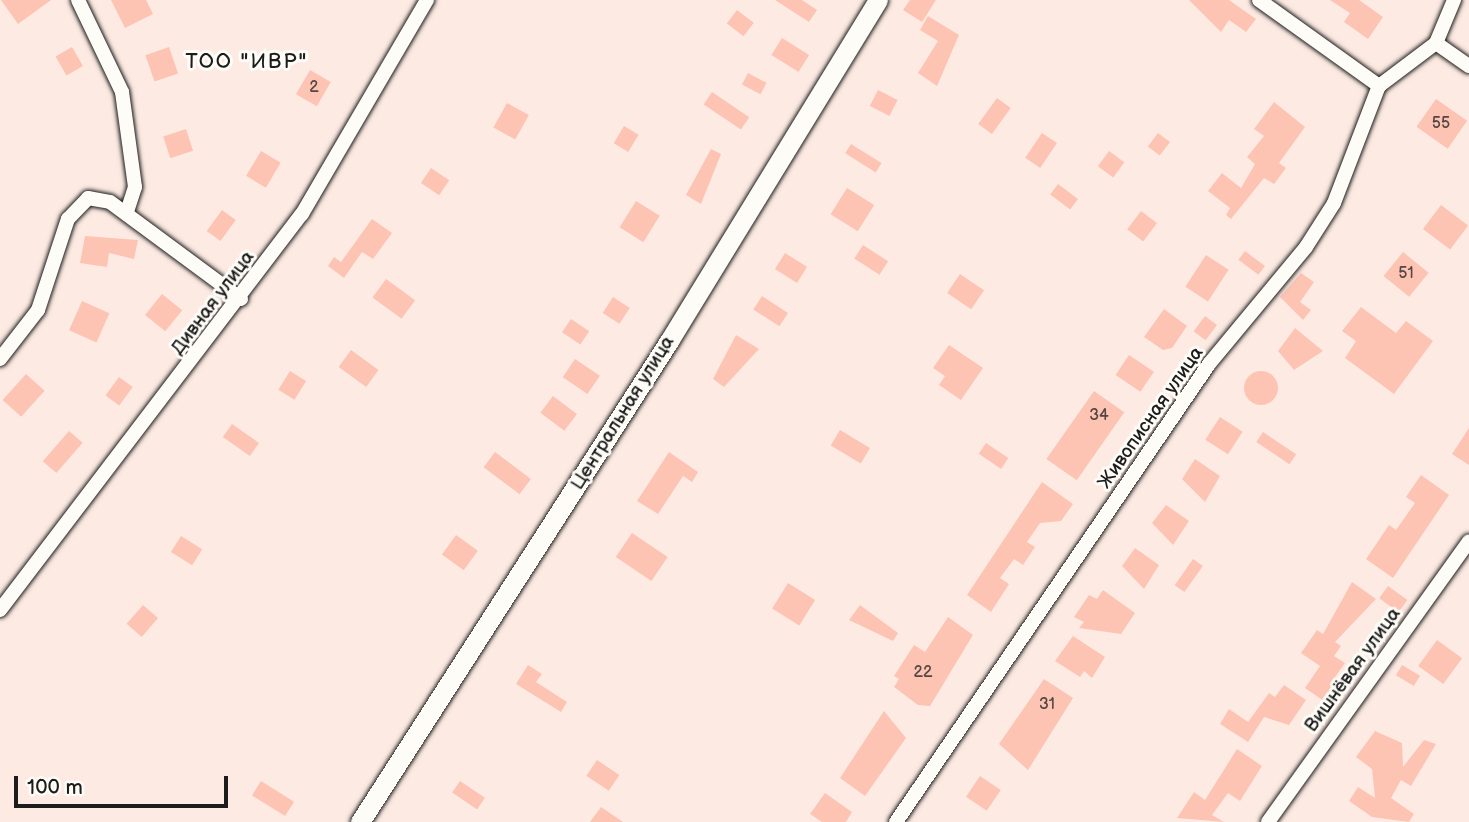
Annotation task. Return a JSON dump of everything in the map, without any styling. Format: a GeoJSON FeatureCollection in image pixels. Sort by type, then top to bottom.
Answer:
{"type":"FeatureCollection","features":[{"type":"Feature","properties":{"kind":"street"},"geometry":{"type":"LineString","coordinates":[[78,0],[122,92],[135,187],[126,214]]}},
{"type":"Feature","properties":{"kind":"street","name":"Дивная улица"},"geometry":{"type":"LineString","coordinates":[[0,610],[241,299],[324,181],[427,0]]}},
{"type":"Feature","properties":{"kind":"street","name":"Центральная улица"},"geometry":{"type":"LineString","coordinates":[[360,822],[669,341],[878,0]]}},
{"type":"Feature","properties":{"kind":"street"},"geometry":{"type":"LineString","coordinates":[[1259,0],[1379,86],[1436,43],[1454,0]]}},
{"type":"Feature","properties":{"kind":"street"},"geometry":{"type":"LineString","coordinates":[[1436,43],[1469,66]]}},
{"type":"Feature","properties":{"kind":"street","name":"Живописная улица"},"geometry":{"type":"LineString","coordinates":[[896,822],[1209,364],[1306,247],[1334,202],[1379,86]]}},
{"type":"Feature","properties":{"kind":"street"},"geometry":{"type":"LineString","coordinates":[[0,359],[38,310],[72,210],[100,197],[241,299]]}},
{"type":"Feature","properties":{"kind":"street","name":"Вишнёвая улица"},"geometry":{"type":"LineString","coordinates":[[1268,822],[1469,541]]}},
{"type":"Feature","properties":{"kind":"building"},"geometry":{"type":"Polygon","coordinates":[[[1,0],[51,0],[18,24],[1,0]]]}},
{"type":"Feature","properties":{"kind":"building"},"geometry":{"type":"Polygon","coordinates":[[[111,0],[146,0],[153,14],[125,28],[111,0]]]}},
{"type":"Feature","properties":{"kind":"building"},"geometry":{"type":"Polygon","coordinates":[[[775,0],[802,0],[817,10],[809,22],[775,0]]]}},
{"type":"Feature","properties":{"kind":"building"},"geometry":{"type":"Polygon","coordinates":[[[910,0],[936,0],[922,22],[903,10],[910,0]]]}},
{"type":"Feature","properties":{"kind":"building"},"geometry":{"type":"Polygon","coordinates":[[[1189,0],[1229,0],[1256,19],[1246,32],[1229,20],[1221,32],[1189,0]]]}},
{"type":"Feature","properties":{"kind":"building"},"geometry":{"type":"Polygon","coordinates":[[[1330,0],[1359,0],[1383,17],[1368,39],[1344,22],[1350,13],[1330,0]]]}},
{"type":"Feature","properties":{"kind":"building"},"geometry":{"type":"Polygon","coordinates":[[[737,10],[754,23],[744,36],[727,24],[737,10]]]}},
{"type":"Feature","properties":{"kind":"building"},"geometry":{"type":"Polygon","coordinates":[[[928,16],[959,35],[937,86],[918,73],[938,41],[920,30],[928,16]]]}},
{"type":"Feature","properties":{"kind":"building"},"geometry":{"type":"Polygon","coordinates":[[[782,38],[809,55],[799,72],[771,55],[782,38]]]}},
{"type":"Feature","properties":{"kind":"building"},"geometry":{"type":"Polygon","coordinates":[[[72,47],[83,66],[67,76],[56,56],[72,47]]]}},
{"type":"Feature","properties":{"kind":"building"},"geometry":{"type":"Polygon","coordinates":[[[169,47],[178,73],[154,82],[145,55],[169,47]]]}},
{"type":"Feature","properties":{"kind":"building"},"geometry":{"type":"Polygon","coordinates":[[[310,70],[331,82],[317,106],[296,94],[310,70]]]}},
{"type":"Feature","properties":{"kind":"building"},"geometry":{"type":"Polygon","coordinates":[[[748,73],[767,83],[760,94],[742,84],[748,73]]]}},
{"type":"Feature","properties":{"kind":"building"},"geometry":{"type":"Polygon","coordinates":[[[878,90],[898,100],[889,116],[870,106],[878,90]]]}},
{"type":"Feature","properties":{"kind":"building"},"geometry":{"type":"Polygon","coordinates":[[[712,92],[749,117],[741,130],[704,104],[712,92]]]}},
{"type":"Feature","properties":{"kind":"building"},"geometry":{"type":"Polygon","coordinates":[[[997,98],[1011,108],[992,134],[978,124],[997,98]]]}},
{"type":"Feature","properties":{"kind":"building"},"geometry":{"type":"Polygon","coordinates":[[[1436,99],[1467,121],[1448,149],[1416,127],[1436,99]]]}},
{"type":"Feature","properties":{"kind":"building"},"geometry":{"type":"Polygon","coordinates":[[[1274,102],[1305,127],[1279,163],[1286,168],[1274,184],[1264,178],[1231,219],[1226,215],[1230,208],[1208,191],[1222,173],[1241,188],[1255,164],[1247,157],[1264,136],[1254,129],[1274,102]]]}},
{"type":"Feature","properties":{"kind":"building"},"geometry":{"type":"Polygon","coordinates":[[[507,103],[529,115],[515,140],[493,127],[507,103]]]}},
{"type":"Feature","properties":{"kind":"building"},"geometry":{"type":"Polygon","coordinates":[[[624,126],[639,135],[628,152],[614,143],[624,126]]]}},
{"type":"Feature","properties":{"kind":"building"},"geometry":{"type":"Polygon","coordinates":[[[186,129],[193,151],[170,158],[163,136],[186,129]]]}},
{"type":"Feature","properties":{"kind":"building"},"geometry":{"type":"Polygon","coordinates":[[[1042,133],[1057,143],[1040,168],[1025,158],[1042,133]]]}},
{"type":"Feature","properties":{"kind":"building"},"geometry":{"type":"Polygon","coordinates":[[[1158,133],[1170,142],[1160,156],[1148,147],[1158,133]]]}},
{"type":"Feature","properties":{"kind":"building"},"geometry":{"type":"Polygon","coordinates":[[[851,144],[882,163],[876,172],[845,153],[851,144]]]}},
{"type":"Feature","properties":{"kind":"building"},"geometry":{"type":"Polygon","coordinates":[[[711,149],[721,154],[701,204],[686,195],[711,149]]]}},
{"type":"Feature","properties":{"kind":"building"},"geometry":{"type":"Polygon","coordinates":[[[261,151],[281,163],[266,188],[246,176],[261,151]]]}},
{"type":"Feature","properties":{"kind":"building"},"geometry":{"type":"Polygon","coordinates":[[[1109,151],[1124,162],[1113,178],[1098,166],[1109,151]]]}},
{"type":"Feature","properties":{"kind":"building"},"geometry":{"type":"Polygon","coordinates":[[[431,168],[449,180],[439,195],[421,183],[431,168]]]}},
{"type":"Feature","properties":{"kind":"building"},"geometry":{"type":"Polygon","coordinates":[[[1058,184],[1078,199],[1070,209],[1050,194],[1058,184]]]}},
{"type":"Feature","properties":{"kind":"building"},"geometry":{"type":"Polygon","coordinates":[[[847,188],[874,205],[858,231],[831,214],[847,188]]]}},
{"type":"Feature","properties":{"kind":"building"},"geometry":{"type":"Polygon","coordinates":[[[636,201],[660,216],[643,242],[620,227],[636,201]]]}},
{"type":"Feature","properties":{"kind":"building"},"geometry":{"type":"Polygon","coordinates":[[[1441,205],[1468,225],[1450,249],[1423,229],[1441,205]]]}},
{"type":"Feature","properties":{"kind":"building"},"geometry":{"type":"Polygon","coordinates":[[[222,210],[236,220],[220,241],[207,231],[222,210]]]}},
{"type":"Feature","properties":{"kind":"building"},"geometry":{"type":"Polygon","coordinates":[[[1141,211],[1157,223],[1143,241],[1127,229],[1141,211]]]}},
{"type":"Feature","properties":{"kind":"building"},"geometry":{"type":"Polygon","coordinates":[[[372,219],[392,233],[373,259],[362,252],[344,278],[328,266],[334,257],[341,262],[372,219]]]}},
{"type":"Feature","properties":{"kind":"building"},"geometry":{"type":"Polygon","coordinates":[[[85,236],[138,240],[134,259],[109,253],[107,267],[80,263],[85,236]]]}},
{"type":"Feature","properties":{"kind":"building"},"geometry":{"type":"Polygon","coordinates":[[[863,245],[888,261],[879,275],[854,258],[863,245]]]}},
{"type":"Feature","properties":{"kind":"building"},"geometry":{"type":"Polygon","coordinates":[[[1245,251],[1265,266],[1258,275],[1238,260],[1245,251]]]}},
{"type":"Feature","properties":{"kind":"building"},"geometry":{"type":"Polygon","coordinates":[[[1403,252],[1429,273],[1409,297],[1383,276],[1403,252]]]}},
{"type":"Feature","properties":{"kind":"building"},"geometry":{"type":"Polygon","coordinates":[[[785,253],[807,267],[797,283],[775,269],[785,253]]]}},
{"type":"Feature","properties":{"kind":"building"},"geometry":{"type":"Polygon","coordinates":[[[1206,255],[1229,270],[1208,302],[1185,287],[1206,255]]]}},
{"type":"Feature","properties":{"kind":"building"},"geometry":{"type":"Polygon","coordinates":[[[1301,273],[1314,282],[1300,302],[1311,310],[1303,320],[1280,297],[1301,273]]]}},
{"type":"Feature","properties":{"kind":"building"},"geometry":{"type":"Polygon","coordinates":[[[960,274],[984,290],[971,309],[947,293],[960,274]]]}},
{"type":"Feature","properties":{"kind":"building"},"geometry":{"type":"Polygon","coordinates":[[[386,279],[415,300],[402,319],[372,298],[386,279]]]}},
{"type":"Feature","properties":{"kind":"building"},"geometry":{"type":"Polygon","coordinates":[[[162,294],[182,310],[165,331],[145,315],[162,294]]]}},
{"type":"Feature","properties":{"kind":"building"},"geometry":{"type":"Polygon","coordinates":[[[762,296],[788,313],[779,326],[753,309],[762,296]]]}},
{"type":"Feature","properties":{"kind":"building"},"geometry":{"type":"Polygon","coordinates":[[[613,297],[630,308],[619,324],[603,313],[613,297]]]}},
{"type":"Feature","properties":{"kind":"building"},"geometry":{"type":"Polygon","coordinates":[[[82,301],[109,313],[96,342],[69,330],[82,301]]]}},
{"type":"Feature","properties":{"kind":"building"},"geometry":{"type":"Polygon","coordinates":[[[1361,307],[1396,333],[1406,321],[1433,341],[1394,394],[1345,358],[1356,341],[1342,331],[1361,307]]]}},
{"type":"Feature","properties":{"kind":"building"},"geometry":{"type":"Polygon","coordinates":[[[1164,309],[1187,326],[1172,348],[1163,350],[1144,337],[1164,309]]]}},
{"type":"Feature","properties":{"kind":"building"},"geometry":{"type":"Polygon","coordinates":[[[1205,316],[1217,325],[1206,340],[1194,331],[1205,316]]]}},
{"type":"Feature","properties":{"kind":"building"},"geometry":{"type":"Polygon","coordinates":[[[571,319],[589,331],[580,345],[562,332],[571,319]]]}},
{"type":"Feature","properties":{"kind":"building"},"geometry":{"type":"Polygon","coordinates":[[[1295,328],[1323,351],[1294,370],[1278,351],[1295,328]]]}},
{"type":"Feature","properties":{"kind":"building"},"geometry":{"type":"Polygon","coordinates":[[[736,335],[759,349],[724,387],[713,379],[736,335]]]}},
{"type":"Feature","properties":{"kind":"building"},"geometry":{"type":"Polygon","coordinates":[[[949,345],[983,368],[961,400],[939,385],[945,376],[933,368],[949,345]]]}},
{"type":"Feature","properties":{"kind":"building"},"geometry":{"type":"Polygon","coordinates":[[[351,350],[379,370],[366,387],[339,367],[351,350]]]}},
{"type":"Feature","properties":{"kind":"building"},"geometry":{"type":"Polygon","coordinates":[[[1129,355],[1154,372],[1140,392],[1116,375],[1129,355]]]}},
{"type":"Feature","properties":{"kind":"building"},"geometry":{"type":"Polygon","coordinates":[[[575,359],[600,376],[588,394],[563,377],[575,359]]]}},
{"type":"Feature","properties":{"kind":"building"},"geometry":{"type":"Polygon","coordinates":[[[290,371],[306,381],[294,400],[278,390],[290,371]]]}},
{"type":"Feature","properties":{"kind":"building"},"geometry":{"type":"Polygon","coordinates":[[[1261,371],[1273,376],[1278,388],[1273,400],[1261,405],[1249,400],[1244,388],[1249,376],[1261,371]]]}},
{"type":"Feature","properties":{"kind":"building"},"geometry":{"type":"Polygon","coordinates":[[[26,374],[45,391],[21,417],[3,400],[26,374]]]}},
{"type":"Feature","properties":{"kind":"building"},"geometry":{"type":"Polygon","coordinates":[[[119,377],[133,387],[119,406],[105,396],[119,377]]]}},
{"type":"Feature","properties":{"kind":"building"},"geometry":{"type":"Polygon","coordinates":[[[1094,391],[1124,412],[1077,480],[1046,459],[1094,391]]]}},
{"type":"Feature","properties":{"kind":"building"},"geometry":{"type":"Polygon","coordinates":[[[553,396],[577,414],[564,431],[540,413],[553,396]]]}},
{"type":"Feature","properties":{"kind":"building"},"geometry":{"type":"Polygon","coordinates":[[[1220,417],[1243,432],[1228,454],[1205,440],[1220,417]]]}},
{"type":"Feature","properties":{"kind":"building"},"geometry":{"type":"Polygon","coordinates":[[[232,424],[259,443],[250,456],[223,437],[232,424]]]}},
{"type":"Feature","properties":{"kind":"building"},"geometry":{"type":"Polygon","coordinates":[[[1469,428],[1469,465],[1452,454],[1469,428]]]}},
{"type":"Feature","properties":{"kind":"building"},"geometry":{"type":"Polygon","coordinates":[[[840,430],[870,448],[861,463],[831,445],[840,430]]]}},
{"type":"Feature","properties":{"kind":"building"},"geometry":{"type":"Polygon","coordinates":[[[69,431],[83,443],[56,473],[43,461],[69,431]]]}},
{"type":"Feature","properties":{"kind":"building"},"geometry":{"type":"Polygon","coordinates":[[[1263,432],[1296,454],[1289,464],[1256,442],[1263,432]]]}},
{"type":"Feature","properties":{"kind":"building"},"geometry":{"type":"Polygon","coordinates":[[[986,443],[1008,458],[1001,469],[979,454],[986,443]]]}},
{"type":"Feature","properties":{"kind":"building"},"geometry":{"type":"Polygon","coordinates":[[[495,452],[531,479],[520,494],[484,467],[495,452]]]}},
{"type":"Feature","properties":{"kind":"building"},"geometry":{"type":"Polygon","coordinates":[[[669,452],[698,472],[692,482],[683,476],[658,514],[637,501],[669,452]]]}},
{"type":"Feature","properties":{"kind":"building"},"geometry":{"type":"Polygon","coordinates":[[[1195,459],[1220,476],[1205,502],[1182,479],[1195,459]]]}},
{"type":"Feature","properties":{"kind":"building"},"geometry":{"type":"Polygon","coordinates":[[[1421,475],[1449,495],[1393,578],[1366,559],[1389,525],[1396,530],[1415,503],[1406,497],[1421,475]]]}},
{"type":"Feature","properties":{"kind":"building"},"geometry":{"type":"Polygon","coordinates":[[[1042,482],[1073,504],[1061,521],[1040,523],[1027,542],[1035,547],[1023,565],[1014,559],[1000,578],[1009,584],[991,612],[967,595],[1042,482]]]}},
{"type":"Feature","properties":{"kind":"building"},"geometry":{"type":"Polygon","coordinates":[[[1166,505],[1189,521],[1173,545],[1152,523],[1166,505]]]}},
{"type":"Feature","properties":{"kind":"building"},"geometry":{"type":"Polygon","coordinates":[[[632,533],[668,557],[651,581],[616,557],[632,533]]]}},
{"type":"Feature","properties":{"kind":"building"},"geometry":{"type":"Polygon","coordinates":[[[456,535],[478,551],[464,570],[442,554],[456,535]]]}},
{"type":"Feature","properties":{"kind":"building"},"geometry":{"type":"Polygon","coordinates":[[[181,536],[202,549],[192,565],[171,552],[181,536]]]}},
{"type":"Feature","properties":{"kind":"building"},"geometry":{"type":"Polygon","coordinates":[[[1135,548],[1159,565],[1144,589],[1122,566],[1135,548]]]}},
{"type":"Feature","properties":{"kind":"building"},"geometry":{"type":"Polygon","coordinates":[[[1193,559],[1203,566],[1184,592],[1175,585],[1193,559]]]}},
{"type":"Feature","properties":{"kind":"building"},"geometry":{"type":"Polygon","coordinates":[[[1352,582],[1376,599],[1335,642],[1341,646],[1334,656],[1345,663],[1335,677],[1343,682],[1328,704],[1305,688],[1320,666],[1301,653],[1317,630],[1323,634],[1352,582]]]}},
{"type":"Feature","properties":{"kind":"building"},"geometry":{"type":"Polygon","coordinates":[[[788,583],[815,600],[799,625],[772,608],[788,583]]]}},
{"type":"Feature","properties":{"kind":"building"},"geometry":{"type":"Polygon","coordinates":[[[1388,586],[1407,600],[1399,612],[1379,598],[1388,586]]]}},
{"type":"Feature","properties":{"kind":"building"},"geometry":{"type":"Polygon","coordinates":[[[1103,590],[1135,613],[1121,634],[1079,628],[1084,622],[1074,617],[1089,595],[1097,599],[1103,590]]]}},
{"type":"Feature","properties":{"kind":"building"},"geometry":{"type":"Polygon","coordinates":[[[143,605],[158,618],[142,637],[127,624],[143,605]]]}},
{"type":"Feature","properties":{"kind":"building"},"geometry":{"type":"Polygon","coordinates":[[[860,605],[898,633],[893,641],[849,620],[860,605]]]}},
{"type":"Feature","properties":{"kind":"building"},"geometry":{"type":"Polygon","coordinates":[[[948,617],[973,635],[930,706],[918,705],[894,687],[899,679],[894,676],[914,645],[925,652],[948,617]]]}},
{"type":"Feature","properties":{"kind":"building"},"geometry":{"type":"Polygon","coordinates":[[[1073,636],[1105,657],[1092,678],[1084,671],[1080,677],[1055,661],[1073,636]]]}},
{"type":"Feature","properties":{"kind":"building"},"geometry":{"type":"Polygon","coordinates":[[[1437,640],[1462,658],[1443,684],[1418,666],[1437,640]]]}},
{"type":"Feature","properties":{"kind":"building"},"geometry":{"type":"Polygon","coordinates":[[[528,665],[542,674],[536,682],[567,702],[561,712],[516,684],[528,665]]]}},
{"type":"Feature","properties":{"kind":"building"},"geometry":{"type":"Polygon","coordinates":[[[1402,665],[1420,676],[1414,686],[1396,675],[1402,665]]]}},
{"type":"Feature","properties":{"kind":"building"},"geometry":{"type":"Polygon","coordinates":[[[1044,679],[1073,698],[1028,770],[999,744],[1044,679]]]}},
{"type":"Feature","properties":{"kind":"building"},"geometry":{"type":"Polygon","coordinates":[[[1284,685],[1306,700],[1289,725],[1264,717],[1248,742],[1220,724],[1229,709],[1248,722],[1269,693],[1275,697],[1284,685]]]}},
{"type":"Feature","properties":{"kind":"building"},"geometry":{"type":"Polygon","coordinates":[[[884,711],[906,738],[865,796],[840,778],[884,711]]]}},
{"type":"Feature","properties":{"kind":"building"},"geometry":{"type":"Polygon","coordinates":[[[1375,731],[1402,743],[1403,767],[1424,740],[1436,744],[1411,786],[1401,780],[1391,798],[1414,814],[1409,822],[1372,817],[1349,801],[1358,787],[1375,798],[1372,769],[1356,757],[1375,731]]]}},
{"type":"Feature","properties":{"kind":"building"},"geometry":{"type":"Polygon","coordinates":[[[1237,749],[1262,766],[1240,801],[1228,793],[1212,815],[1224,822],[1177,818],[1194,792],[1205,800],[1237,749]]]}},
{"type":"Feature","properties":{"kind":"building"},"geometry":{"type":"Polygon","coordinates":[[[597,760],[619,775],[609,791],[586,776],[597,760]]]}},
{"type":"Feature","properties":{"kind":"building"},"geometry":{"type":"Polygon","coordinates":[[[980,776],[1001,790],[987,811],[966,797],[980,776]]]}},
{"type":"Feature","properties":{"kind":"building"},"geometry":{"type":"Polygon","coordinates":[[[261,781],[294,802],[285,816],[252,795],[261,781]]]}},
{"type":"Feature","properties":{"kind":"building"},"geometry":{"type":"Polygon","coordinates":[[[460,781],[485,798],[477,809],[452,793],[460,781]]]}},
{"type":"Feature","properties":{"kind":"building"},"geometry":{"type":"Polygon","coordinates":[[[825,793],[852,812],[846,822],[822,822],[810,814],[825,793]]]}},
{"type":"Feature","properties":{"kind":"building"},"geometry":{"type":"Polygon","coordinates":[[[601,807],[623,822],[590,822],[601,807]]]}},
{"type":"Feature","properties":{"kind":"district","name":"ТОО \"ИВР\""},"geometry":{"type":"Point","coordinates":[247,62]}}]}
